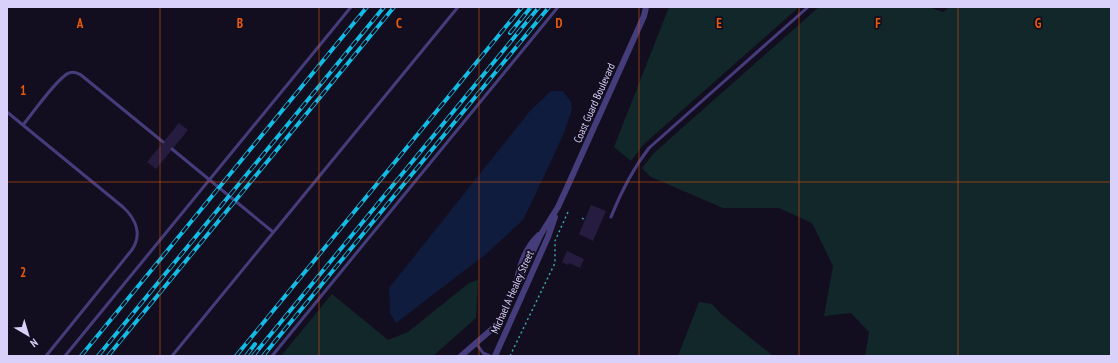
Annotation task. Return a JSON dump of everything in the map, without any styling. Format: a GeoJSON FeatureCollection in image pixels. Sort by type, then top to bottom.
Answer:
{"type":"FeatureCollection","features":[{"type":"Feature","properties":{"kind":"street","name":"Coast Guard Boulevard"},"geometry":{"type":"LineString","coordinates":[[548,237],[558,207],[644,16],[646,7]]}},
{"type":"Feature","properties":{"kind":"street","name":"Coast Guard Boulevard"},"geometry":{"type":"LineString","coordinates":[[461,356],[492,330],[501,320],[541,234],[558,207]]}},
{"type":"Feature","properties":{"kind":"street","name":"Michael A Healey Street"},"geometry":{"type":"LineString","coordinates":[[494,356],[548,237]]}},
{"type":"Feature","properties":{"kind":"lane"},"geometry":{"type":"LineString","coordinates":[[65,356],[351,7]]}},
{"type":"Feature","properties":{"kind":"lane"},"geometry":{"type":"LineString","coordinates":[[172,356],[458,7]]}},
{"type":"Feature","properties":{"kind":"lane"},"geometry":{"type":"LineString","coordinates":[[272,356],[558,7]]}},
{"type":"Feature","properties":{"kind":"lane"},"geometry":{"type":"LineString","coordinates":[[611,217],[636,164],[649,148],[808,7]]}},
{"type":"Feature","properties":{"kind":"lane"},"geometry":{"type":"LineString","coordinates":[[23,125],[59,80],[70,72],[76,72],[164,142]]}},
{"type":"Feature","properties":{"kind":"lane"},"geometry":{"type":"LineString","coordinates":[[7,112],[123,207],[132,216],[137,229],[136,242],[132,251],[46,356]]}},
{"type":"Feature","properties":{"kind":"lane"},"geometry":{"type":"LineString","coordinates":[[172,149],[274,232]]}},
{"type":"Feature","properties":{"kind":"lane"},"geometry":{"type":"LineString","coordinates":[[476,343],[483,353],[490,356]]}},
{"type":"Feature","properties":{"kind":"path"},"geometry":{"type":"LineString","coordinates":[[510,356],[555,263],[555,241],[568,212]]}},
{"type":"Feature","properties":{"kind":"green space"},"geometry":{"type":"Polygon","coordinates":[[[669,7],[799,7],[644,144],[631,161],[614,147],[669,7]]]}},
{"type":"Feature","properties":{"kind":"green space"},"geometry":{"type":"Polygon","coordinates":[[[819,7],[928,7],[943,12],[949,7],[1111,7],[1111,356],[865,356],[869,332],[851,313],[824,316],[833,266],[812,223],[779,208],[723,208],[651,177],[642,168],[654,153],[819,7]]]}},
{"type":"Feature","properties":{"kind":"green space"},"geometry":{"type":"Polygon","coordinates":[[[478,280],[476,318],[433,356],[281,356],[332,294],[388,340],[408,332],[469,283],[478,280]]]}},
{"type":"Feature","properties":{"kind":"green space"},"geometry":{"type":"Polygon","coordinates":[[[699,302],[712,304],[721,314],[773,356],[678,356],[699,302]]]}},
{"type":"Feature","properties":{"kind":"water"},"geometry":{"type":"Polygon","coordinates":[[[551,91],[563,91],[571,102],[572,109],[564,133],[523,220],[486,254],[396,323],[390,313],[389,288],[530,111],[551,91]]]}},
{"type":"Feature","properties":{"kind":"building"},"geometry":{"type":"Polygon","coordinates":[[[179,123],[188,130],[156,169],[147,162],[179,123]]]}},
{"type":"Feature","properties":{"kind":"building"},"geometry":{"type":"Polygon","coordinates":[[[591,205],[606,211],[593,241],[579,234],[591,205]]]}},
{"type":"Feature","properties":{"kind":"building"},"geometry":{"type":"Polygon","coordinates":[[[567,251],[584,259],[580,268],[569,263],[568,265],[562,262],[567,251]]]}},
{"type":"Feature","properties":{"kind":"railway"},"geometry":{"type":"LineString","coordinates":[[81,356],[367,7]]}},
{"type":"Feature","properties":{"kind":"railway"},"geometry":{"type":"LineString","coordinates":[[98,356],[384,7]]}},
{"type":"Feature","properties":{"kind":"railway"},"geometry":{"type":"LineString","coordinates":[[108,356],[394,7]]}},
{"type":"Feature","properties":{"kind":"railway"},"geometry":{"type":"LineString","coordinates":[[236,356],[522,7]]}},
{"type":"Feature","properties":{"kind":"railway"},"geometry":{"type":"LineString","coordinates":[[510,33],[531,7]]}},
{"type":"Feature","properties":{"kind":"railway"},"geometry":{"type":"LineString","coordinates":[[253,356],[539,7]]}},
{"type":"Feature","properties":{"kind":"railway"},"geometry":{"type":"LineString","coordinates":[[263,356],[549,7]]}},
{"type":"Feature","properties":{"kind":"railway"},"geometry":{"type":"LineString","coordinates":[[246,356],[255,344]]}}]}
